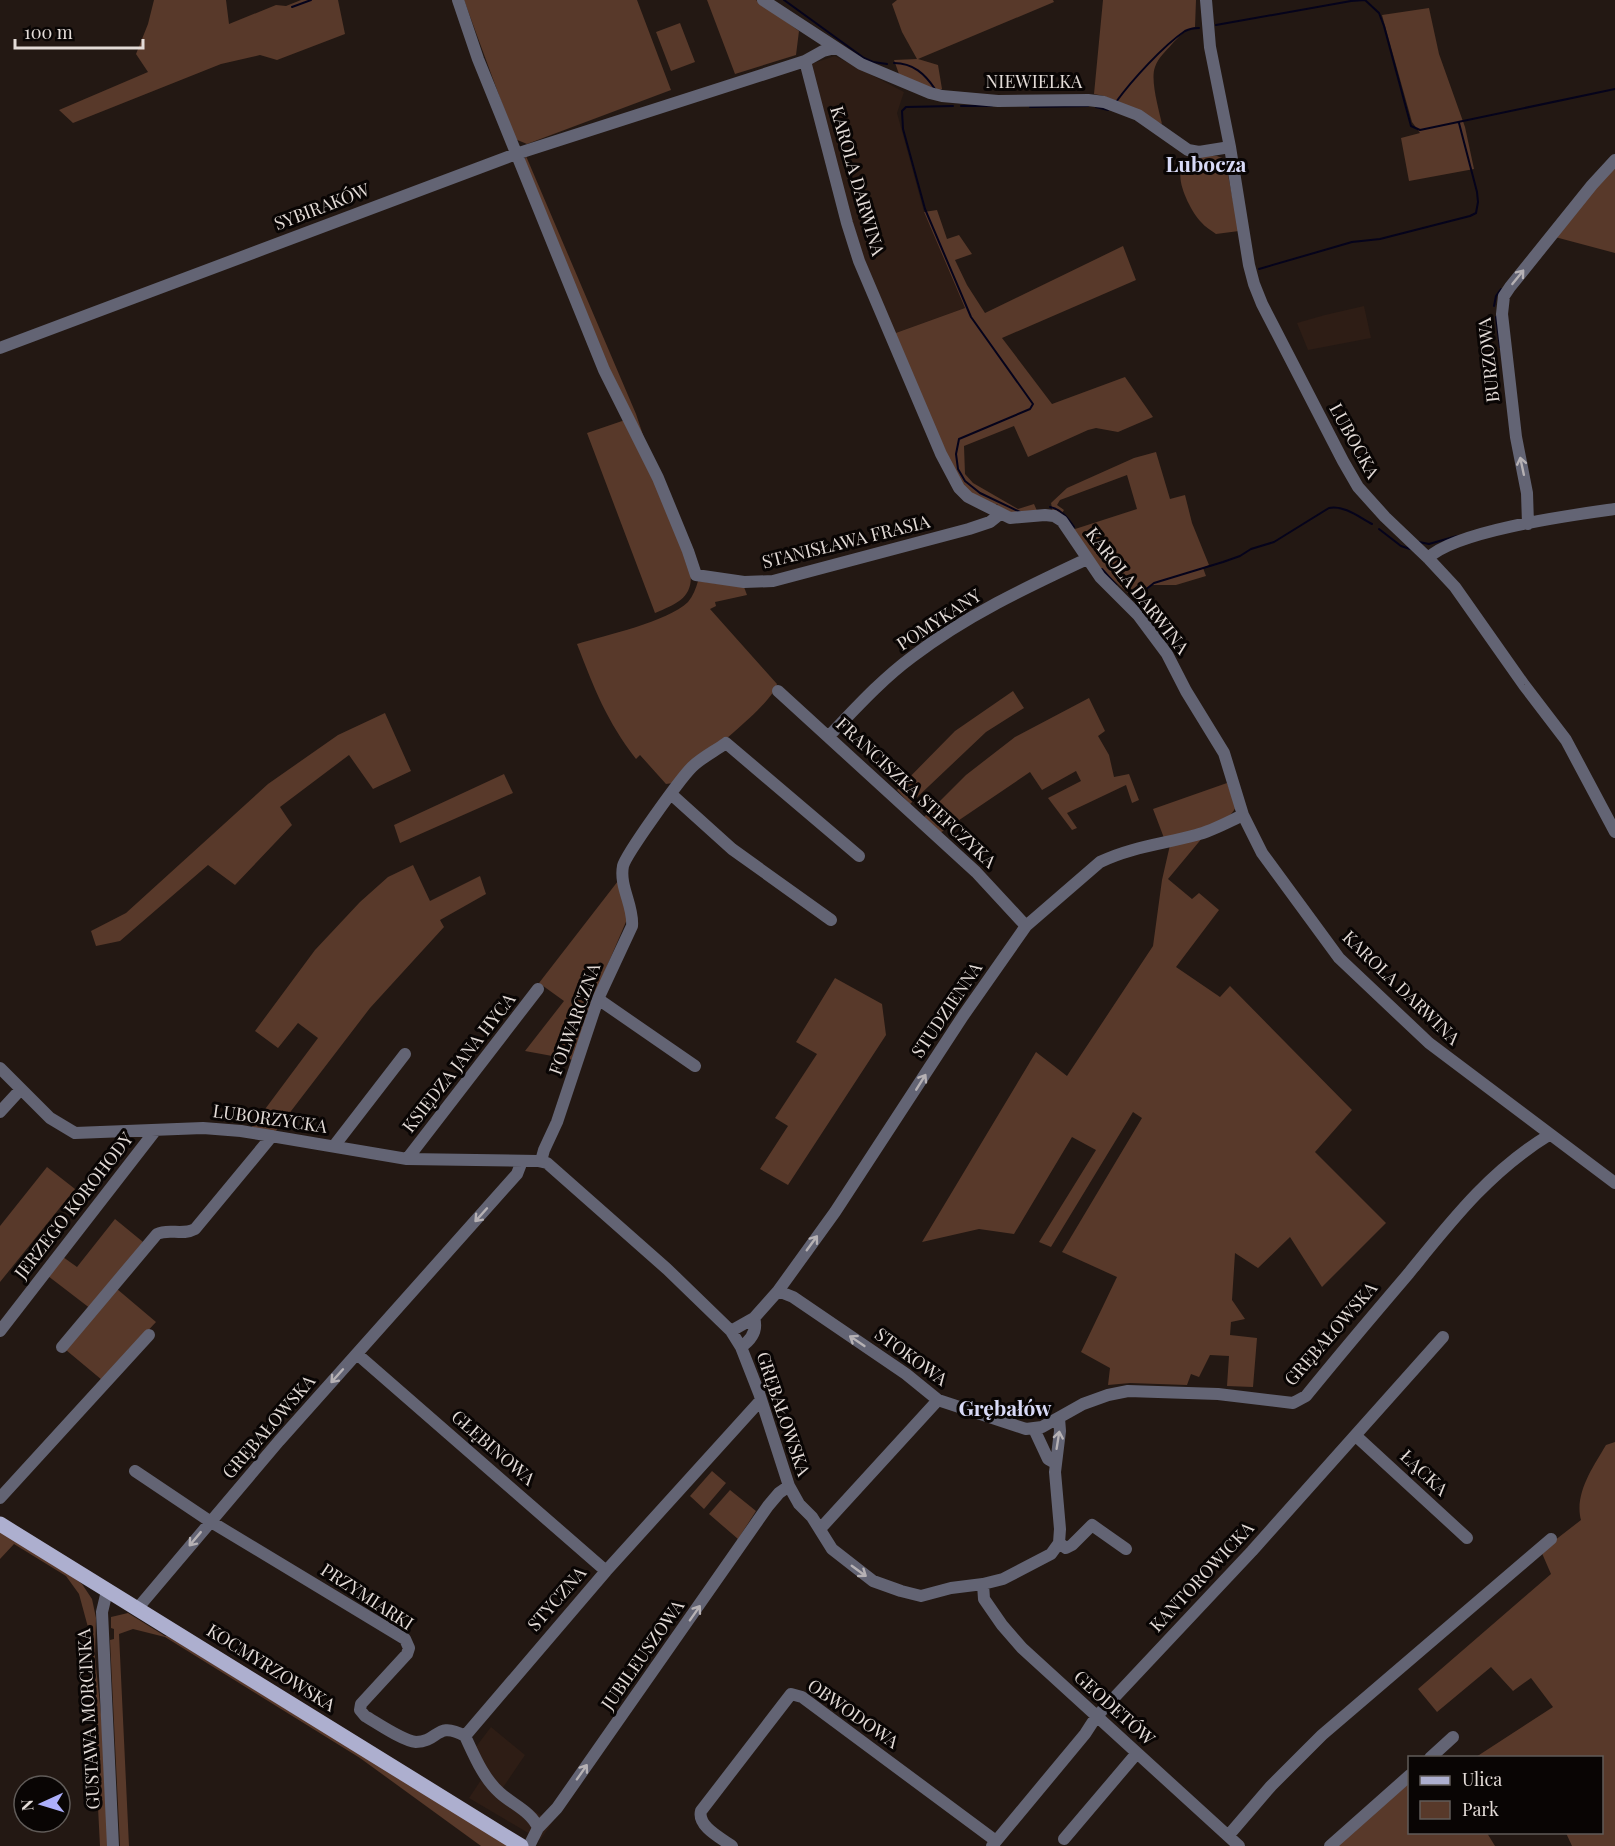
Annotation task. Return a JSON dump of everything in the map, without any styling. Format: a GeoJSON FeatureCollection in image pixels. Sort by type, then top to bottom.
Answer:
{"type":"FeatureCollection","features":[{"type":"Feature","properties":{"kind":"main road","name":"KOCMYRZOWSKA"},"geometry":{"type":"LineString","coordinates":[[0,1524],[521,1846]]}},
{"type":"Feature","properties":{"kind":"street"},"geometry":{"type":"LineString","coordinates":[[458,0],[478,59],[516,154]]}},
{"type":"Feature","properties":{"kind":"street"},"geometry":{"type":"LineString","coordinates":[[763,0],[834,48]]}},
{"type":"Feature","properties":{"kind":"street","name":"LUBOCKA"},"geometry":{"type":"LineString","coordinates":[[1206,0],[1210,47],[1230,147],[1249,265],[1262,304],[1354,481],[1372,505],[1455,587],[1566,740],[1615,832]]}},
{"type":"Feature","properties":{"kind":"street","name":"SYBIRAKÓW"},"geometry":{"type":"LineString","coordinates":[[0,348],[516,154],[805,62],[823,51],[834,48]]}},
{"type":"Feature","properties":{"kind":"street","name":"NIEWIELKA"},"geometry":{"type":"LineString","coordinates":[[834,48],[861,64],[899,81],[942,96],[998,101],[1088,100],[1113,105],[1138,115],[1188,150],[1199,152],[1230,147]]}},
{"type":"Feature","properties":{"kind":"street","name":"KAROLA DARWINA"},"geometry":{"type":"LineString","coordinates":[[805,62],[859,261],[941,454],[959,488],[968,497],[1010,518],[1054,516],[1062,521],[1100,577],[1137,615],[1167,654],[1189,696],[1224,753],[1243,815],[1262,853],[1339,957],[1429,1043],[1615,1183]]}},
{"type":"Feature","properties":{"kind":"street","name":"STANISŁAWA FRASIA"},"geometry":{"type":"LineString","coordinates":[[516,154],[604,370],[658,478],[696,575],[744,582],[773,581],[969,529],[990,522],[1000,514]]}},
{"type":"Feature","properties":{"kind":"street","name":"BURZOWA"},"geometry":{"type":"LineString","coordinates":[[1528,524],[1527,493],[1514,421],[1502,303],[1510,287],[1615,160]]}},
{"type":"Feature","properties":{"kind":"street"},"geometry":{"type":"LineString","coordinates":[[1428,558],[1449,545],[1471,538],[1528,524],[1615,509]]}},
{"type":"Feature","properties":{"kind":"street","name":"POMYKANY"},"geometry":{"type":"LineString","coordinates":[[829,736],[886,678],[934,641],[1017,592],[1087,559]]}},
{"type":"Feature","properties":{"kind":"street","name":"FRANCISZKA STEFCZYKA"},"geometry":{"type":"LineString","coordinates":[[778,692],[976,872],[1026,926]]}},
{"type":"Feature","properties":{"kind":"street","name":"FOLWARCZNA"},"geometry":{"type":"LineString","coordinates":[[542,1161],[598,999],[632,926],[632,914],[623,877],[624,862],[694,765],[726,743],[859,856]]}},
{"type":"Feature","properties":{"kind":"street"},"geometry":{"type":"LineString","coordinates":[[671,794],[732,849],[831,920]]}},
{"type":"Feature","properties":{"kind":"street","name":"STUDZIENNA"},"geometry":{"type":"LineString","coordinates":[[731,1331],[754,1318],[778,1291],[835,1212],[963,1016],[1026,926],[1079,879],[1106,859],[1144,846],[1204,833],[1243,815]]}},
{"type":"Feature","properties":{"kind":"street","name":"KSIĘDZA JANA HYCA"},"geometry":{"type":"LineString","coordinates":[[407,1159],[538,989]]}},
{"type":"Feature","properties":{"kind":"street"},"geometry":{"type":"LineString","coordinates":[[598,999],[696,1066]]}},
{"type":"Feature","properties":{"kind":"street"},"geometry":{"type":"LineString","coordinates":[[334,1146],[405,1054]]}},
{"type":"Feature","properties":{"kind":"street","name":"LUBORZYCKA"},"geometry":{"type":"LineString","coordinates":[[0,1068],[50,1118],[75,1133],[203,1128],[240,1131],[407,1159],[522,1161]]}},
{"type":"Feature","properties":{"kind":"street"},"geometry":{"type":"LineString","coordinates":[[0,1112],[21,1089]]}},
{"type":"Feature","properties":{"kind":"street","name":"JERZEGO KOROHODY"},"geometry":{"type":"LineString","coordinates":[[0,1330],[154,1131]]}},
{"type":"Feature","properties":{"kind":"street","name":"GRĘBAŁOWSKA"},"geometry":{"type":"LineString","coordinates":[[1034,1429],[1100,1398],[1128,1391],[1218,1394],[1293,1404],[1306,1396],[1460,1211],[1522,1152],[1549,1135]]}},
{"type":"Feature","properties":{"kind":"street"},"geometry":{"type":"LineString","coordinates":[[62,1347],[155,1236],[161,1231],[185,1232],[195,1229],[272,1136]]}},
{"type":"Feature","properties":{"kind":"street"},"geometry":{"type":"LineString","coordinates":[[522,1161],[542,1161]]}},
{"type":"Feature","properties":{"kind":"street","name":"GRĘBAŁOWSKA"},"geometry":{"type":"LineString","coordinates":[[137,1609],[210,1521],[517,1174],[522,1161]]}},
{"type":"Feature","properties":{"kind":"street","name":"GRĘBAŁOWSKA"},"geometry":{"type":"LineString","coordinates":[[542,1161],[550,1165],[585,1195],[731,1331],[741,1347],[761,1400],[789,1486],[799,1504],[812,1517],[832,1549],[857,1570],[873,1581],[921,1596],[1003,1579],[1051,1554],[1059,1543]]}},
{"type":"Feature","properties":{"kind":"street","name":"STOKOWA"},"geometry":{"type":"LineString","coordinates":[[778,1291],[793,1297],[906,1374],[938,1400],[1021,1428],[1034,1429]]}},
{"type":"Feature","properties":{"kind":"street","name":"STUDZIENNA"},"geometry":{"type":"LineString","coordinates":[[741,1347],[753,1336],[756,1326],[754,1318]]}},
{"type":"Feature","properties":{"kind":"street"},"geometry":{"type":"LineString","coordinates":[[0,1498],[149,1335]]}},
{"type":"Feature","properties":{"kind":"street","name":"KANTOROWICKA"},"geometry":{"type":"LineString","coordinates":[[994,1843],[1085,1734],[1096,1717],[1356,1436],[1443,1337]]}},
{"type":"Feature","properties":{"kind":"street","name":"GŁĘBINOWA"},"geometry":{"type":"LineString","coordinates":[[357,1354],[606,1570]]}},
{"type":"Feature","properties":{"kind":"street","name":"STYCZNA"},"geometry":{"type":"LineString","coordinates":[[465,1736],[606,1570],[761,1400]]}},
{"type":"Feature","properties":{"kind":"street"},"geometry":{"type":"LineString","coordinates":[[820,1529],[938,1400]]}},
{"type":"Feature","properties":{"kind":"street"},"geometry":{"type":"LineString","coordinates":[[1059,1418],[1055,1463],[1059,1543],[1066,1548],[1072,1545],[1092,1525],[1126,1549]]}},
{"type":"Feature","properties":{"kind":"street"},"geometry":{"type":"LineString","coordinates":[[1034,1429],[1048,1459],[1055,1463]]}},
{"type":"Feature","properties":{"kind":"street","name":"ŁĄCKA"},"geometry":{"type":"LineString","coordinates":[[1356,1436],[1467,1538]]}},
{"type":"Feature","properties":{"kind":"street","name":"PRZYMIARKI"},"geometry":{"type":"LineString","coordinates":[[135,1471],[210,1521],[405,1639],[409,1648],[406,1654],[361,1704],[360,1710],[365,1716],[415,1742],[428,1740],[438,1732],[447,1729],[455,1730],[465,1736]]}},
{"type":"Feature","properties":{"kind":"street","name":"JUBILEUSZOWA"},"geometry":{"type":"LineString","coordinates":[[529,1846],[538,1828],[561,1802],[768,1506],[779,1493],[789,1486]]}},
{"type":"Feature","properties":{"kind":"street"},"geometry":{"type":"LineString","coordinates":[[1228,1836],[1271,1786],[1322,1736],[1551,1539]]}},
{"type":"Feature","properties":{"kind":"street","name":"GEODETÓW"},"geometry":{"type":"LineString","coordinates":[[983,1584],[984,1599],[1022,1648],[1239,1846]]}},
{"type":"Feature","properties":{"kind":"street","name":"GUSTAWA MORCINKA"},"geometry":{"type":"LineString","coordinates":[[107,1591],[102,1612],[113,1846]]}},
{"type":"Feature","properties":{"kind":"street","name":"OBWODOWA"},"geometry":{"type":"LineString","coordinates":[[732,1846],[702,1823],[699,1817],[701,1811],[791,1694],[802,1697],[994,1843]]}},
{"type":"Feature","properties":{"kind":"street"},"geometry":{"type":"LineString","coordinates":[[465,1736],[481,1769],[498,1792],[532,1818],[538,1828]]}},
{"type":"Feature","properties":{"kind":"street"},"geometry":{"type":"LineString","coordinates":[[1432,1756],[1453,1737]]}},
{"type":"Feature","properties":{"kind":"street"},"geometry":{"type":"LineString","coordinates":[[1064,1839],[1137,1753]]}},
{"type":"Feature","properties":{"kind":"street"},"geometry":{"type":"LineString","coordinates":[[1330,1846],[1408,1777]]}},
{"type":"Feature","properties":{"kind":"shaded area"},"geometry":{"type":"Polygon","coordinates":[[[835,56],[904,92],[897,113],[924,212],[965,308],[893,334],[855,236],[811,64],[835,56]]]}},
{"type":"Feature","properties":{"kind":"shaded area"},"geometry":{"type":"Polygon","coordinates":[[[1364,306],[1371,338],[1308,350],[1297,323],[1364,306]]]}},
{"type":"Feature","properties":{"kind":"shaded area"},"geometry":{"type":"Polygon","coordinates":[[[491,1727],[525,1755],[502,1789],[552,1823],[540,1840],[469,1798],[483,1777],[469,1756],[491,1727]]]}},
{"type":"Feature","properties":{"kind":"green space"},"geometry":{"type":"Polygon","coordinates":[[[154,0],[226,0],[229,24],[276,5],[286,6],[301,0],[338,0],[345,34],[277,60],[260,55],[221,64],[73,123],[59,110],[148,72],[136,54],[148,24],[154,0]]]}},
{"type":"Feature","properties":{"kind":"green space"},"geometry":{"type":"Polygon","coordinates":[[[464,0],[637,0],[671,90],[527,144],[515,139],[464,0]]]}},
{"type":"Feature","properties":{"kind":"green space"},"geometry":{"type":"Polygon","coordinates":[[[707,0],[756,0],[799,31],[796,55],[735,74],[707,0]]]}},
{"type":"Feature","properties":{"kind":"green space"},"geometry":{"type":"Polygon","coordinates":[[[897,0],[1053,0],[1054,2],[918,59],[938,65],[942,89],[936,91],[900,77],[894,60],[917,59],[902,32],[892,4],[897,0]]]}},
{"type":"Feature","properties":{"kind":"green space"},"geometry":{"type":"Polygon","coordinates":[[[1103,0],[1196,0],[1195,27],[1180,36],[1162,55],[1155,67],[1154,87],[1162,124],[1104,96],[1094,94],[1103,0]]]}},
{"type":"Feature","properties":{"kind":"green space"},"geometry":{"type":"Polygon","coordinates":[[[1429,8],[1439,54],[1465,127],[1474,169],[1409,181],[1401,138],[1420,133],[1412,122],[1382,15],[1429,8]]]}},
{"type":"Feature","properties":{"kind":"green space"},"geometry":{"type":"Polygon","coordinates":[[[680,23],[695,62],[671,71],[656,32],[680,23]]]}},
{"type":"Feature","properties":{"kind":"green space"},"geometry":{"type":"Polygon","coordinates":[[[526,156],[636,414],[653,465],[618,395],[524,162],[526,156]]]}},
{"type":"Feature","properties":{"kind":"green space"},"geometry":{"type":"Polygon","coordinates":[[[1192,156],[1217,156],[1225,159],[1239,231],[1216,234],[1203,224],[1194,212],[1186,198],[1180,177],[1183,167],[1192,156]]]}},
{"type":"Feature","properties":{"kind":"green space"},"geometry":{"type":"Polygon","coordinates":[[[1615,163],[1615,253],[1555,237],[1615,163]]]}},
{"type":"Feature","properties":{"kind":"green space"},"geometry":{"type":"Polygon","coordinates":[[[937,210],[947,239],[959,235],[972,254],[955,260],[967,285],[985,313],[1123,246],[1136,280],[1002,338],[1052,404],[1125,377],[1153,417],[1118,432],[1096,428],[1088,430],[1028,457],[1014,426],[964,446],[965,474],[973,483],[1018,509],[1034,504],[1038,513],[1002,513],[997,504],[985,508],[972,499],[956,474],[893,334],[965,308],[924,212],[937,210]]]}},
{"type":"Feature","properties":{"kind":"green space"},"geometry":{"type":"Polygon","coordinates":[[[625,420],[651,473],[690,568],[690,586],[683,598],[655,613],[587,433],[625,420]]]}},
{"type":"Feature","properties":{"kind":"green space"},"geometry":{"type":"Polygon","coordinates":[[[1156,452],[1170,499],[1185,495],[1192,523],[1209,565],[1203,568],[1206,576],[1176,585],[1152,585],[1135,600],[1089,557],[1072,530],[1137,509],[1127,475],[1060,500],[1057,505],[1064,510],[1060,516],[1053,513],[1051,503],[1067,488],[1134,458],[1156,452]]]}},
{"type":"Feature","properties":{"kind":"green space"},"geometry":{"type":"Polygon","coordinates":[[[698,581],[744,587],[747,595],[715,602],[716,606],[710,609],[777,684],[772,694],[748,720],[673,783],[666,784],[640,755],[636,759],[617,731],[595,689],[577,644],[666,616],[688,602],[698,581]]]}},
{"type":"Feature","properties":{"kind":"green space"},"geometry":{"type":"Polygon","coordinates":[[[1013,691],[1024,708],[986,732],[910,804],[897,790],[955,731],[1013,691]]]}},
{"type":"Feature","properties":{"kind":"green space"},"geometry":{"type":"Polygon","coordinates":[[[1089,698],[1105,731],[1098,736],[1109,755],[1114,777],[1129,774],[1139,800],[1132,803],[1126,785],[1067,813],[1077,828],[1072,830],[1048,798],[1081,781],[1076,771],[1042,790],[1030,772],[940,833],[924,817],[966,775],[1015,737],[1089,698]]]}},
{"type":"Feature","properties":{"kind":"green space"},"geometry":{"type":"Polygon","coordinates":[[[385,713],[411,771],[373,789],[349,755],[280,807],[292,825],[235,885],[208,865],[120,941],[96,946],[91,931],[126,913],[268,784],[338,735],[385,713]]]}},
{"type":"Feature","properties":{"kind":"green space"},"geometry":{"type":"Polygon","coordinates":[[[504,774],[513,793],[400,843],[394,825],[504,774]]]}},
{"type":"Feature","properties":{"kind":"green space"},"geometry":{"type":"Polygon","coordinates":[[[1227,783],[1236,807],[1230,815],[1214,826],[1164,838],[1153,809],[1227,783]]]}},
{"type":"Feature","properties":{"kind":"green space"},"geometry":{"type":"Polygon","coordinates":[[[1203,837],[1168,879],[1192,899],[1199,893],[1219,910],[1176,967],[1220,997],[1230,986],[1352,1110],[1315,1152],[1386,1223],[1322,1287],[1290,1237],[1258,1268],[1235,1253],[1232,1300],[1245,1319],[1231,1322],[1230,1335],[1257,1338],[1253,1387],[1227,1386],[1229,1356],[1210,1355],[1199,1377],[1191,1374],[1187,1385],[1130,1383],[1108,1385],[1110,1368],[1081,1352],[1117,1277],[1062,1252],[1142,1118],[1133,1112],[1051,1247],[1039,1242],[1096,1150],[1072,1137],[1014,1234],[979,1229],[922,1242],[1036,1052],[1067,1076],[1153,946],[1162,880],[1170,845],[1203,837]]]}},
{"type":"Feature","properties":{"kind":"green space"},"geometry":{"type":"Polygon","coordinates":[[[413,865],[430,901],[480,876],[486,894],[440,920],[444,927],[370,1008],[275,1132],[251,1128],[318,1038],[298,1023],[278,1048],[255,1031],[315,950],[360,902],[388,877],[413,865]]]}},
{"type":"Feature","properties":{"kind":"green space"},"geometry":{"type":"Polygon","coordinates":[[[618,881],[628,917],[593,999],[574,1060],[525,1051],[564,1001],[539,983],[618,881]]]}},
{"type":"Feature","properties":{"kind":"green space"},"geometry":{"type":"Polygon","coordinates":[[[835,978],[882,1004],[886,1035],[788,1185],[760,1169],[788,1126],[775,1118],[817,1054],[796,1042],[835,978]]]}},
{"type":"Feature","properties":{"kind":"green space"},"geometry":{"type":"Polygon","coordinates":[[[47,1167],[75,1189],[0,1282],[0,1226],[47,1167]]]}},
{"type":"Feature","properties":{"kind":"green space"},"geometry":{"type":"Polygon","coordinates":[[[115,1219],[143,1242],[91,1309],[48,1276],[63,1257],[77,1267],[115,1219]]]}},
{"type":"Feature","properties":{"kind":"green space"},"geometry":{"type":"Polygon","coordinates":[[[117,1289],[156,1322],[102,1380],[66,1350],[117,1289]]]}},
{"type":"Feature","properties":{"kind":"green space"},"geometry":{"type":"Polygon","coordinates":[[[1615,1442],[1615,1846],[1572,1846],[1566,1834],[1603,1834],[1603,1756],[1478,1756],[1553,1707],[1531,1678],[1513,1691],[1491,1667],[1437,1712],[1418,1689],[1551,1574],[1541,1551],[1581,1520],[1582,1491],[1606,1445],[1615,1442]]]}},
{"type":"Feature","properties":{"kind":"green space"},"geometry":{"type":"Polygon","coordinates":[[[712,1471],[726,1483],[704,1509],[690,1496],[712,1471]]]}},
{"type":"Feature","properties":{"kind":"green space"},"geometry":{"type":"Polygon","coordinates":[[[730,1490],[756,1511],[738,1539],[709,1514],[730,1490]]]}},
{"type":"Feature","properties":{"kind":"green space"},"geometry":{"type":"Polygon","coordinates":[[[0,1531],[64,1570],[82,1584],[92,1599],[96,1618],[95,1657],[102,1724],[108,1846],[100,1846],[89,1631],[79,1594],[66,1576],[14,1544],[0,1559],[0,1531]]]}},
{"type":"Feature","properties":{"kind":"green space"},"geometry":{"type":"Polygon","coordinates":[[[128,1613],[510,1846],[481,1846],[360,1758],[165,1637],[133,1629],[119,1634],[129,1846],[120,1846],[110,1640],[114,1639],[111,1617],[128,1613]]]}},
{"type":"Feature","properties":{"kind":"green space"},"geometry":{"type":"Polygon","coordinates":[[[1408,1779],[1408,1834],[1488,1834],[1495,1846],[1333,1846],[1408,1779]]]}},
{"type":"Feature","properties":{"kind":"waterway"},"geometry":{"type":"LineString","coordinates":[[292,7],[311,0]]}},
{"type":"Feature","properties":{"kind":"waterway"},"geometry":{"type":"LineString","coordinates":[[784,0],[864,58],[887,64]]}},
{"type":"Feature","properties":{"kind":"waterway"},"geometry":{"type":"LineString","coordinates":[[1216,25],[1365,0],[1379,13],[1411,126],[1420,130],[1615,89]]}},
{"type":"Feature","properties":{"kind":"waterway"},"geometry":{"type":"LineString","coordinates":[[1116,102],[1167,45],[1185,31],[1199,28]]}},
{"type":"Feature","properties":{"kind":"waterway"},"geometry":{"type":"LineString","coordinates":[[894,63],[918,70],[935,89]]}},
{"type":"Feature","properties":{"kind":"waterway"},"geometry":{"type":"LineString","coordinates":[[953,106],[906,107],[902,111],[903,129],[925,209],[971,317],[1033,404],[1030,409],[959,439],[956,454],[958,469],[965,481],[980,493],[1020,512]]}},
{"type":"Feature","properties":{"kind":"waterway"},"geometry":{"type":"LineString","coordinates":[[961,106],[992,106]]}},
{"type":"Feature","properties":{"kind":"waterway"},"geometry":{"type":"LineString","coordinates":[[1030,107],[1088,106]]}},
{"type":"Feature","properties":{"kind":"waterway"},"geometry":{"type":"LineString","coordinates":[[1096,107],[1108,110]]}},
{"type":"Feature","properties":{"kind":"waterway"},"geometry":{"type":"LineString","coordinates":[[1259,269],[1352,242],[1380,239],[1476,213],[1477,192],[1459,123]]}},
{"type":"Feature","properties":{"kind":"waterway"},"geometry":{"type":"LineString","coordinates":[[1494,306],[1496,296],[1501,289]]}},
{"type":"Feature","properties":{"kind":"waterway"},"geometry":{"type":"LineString","coordinates":[[1496,317],[1500,347]]}},
{"type":"Feature","properties":{"kind":"waterway"},"geometry":{"type":"LineString","coordinates":[[1050,507],[1061,512],[1074,527]]}},
{"type":"Feature","properties":{"kind":"waterway"},"geometry":{"type":"LineString","coordinates":[[1135,598],[1154,583],[1223,562],[1251,549],[1274,542],[1329,508],[1346,510],[1372,524]]}},
{"type":"Feature","properties":{"kind":"waterway"},"geometry":{"type":"LineString","coordinates":[[1379,529],[1401,546],[1410,549]]}},
{"type":"Feature","properties":{"kind":"waterway"},"geometry":{"type":"LineString","coordinates":[[1419,542],[1429,544],[1457,536]]}},
{"type":"Feature","properties":{"kind":"waterway"},"geometry":{"type":"LineString","coordinates":[[1102,569],[1116,585]]}},
{"type":"Feature","properties":{"kind":"district","name":"Lubocza"},"geometry":{"type":"Point","coordinates":[1206,165]}},
{"type":"Feature","properties":{"kind":"district","name":"Grębałów"},"geometry":{"type":"Point","coordinates":[1005,1409]}}]}
